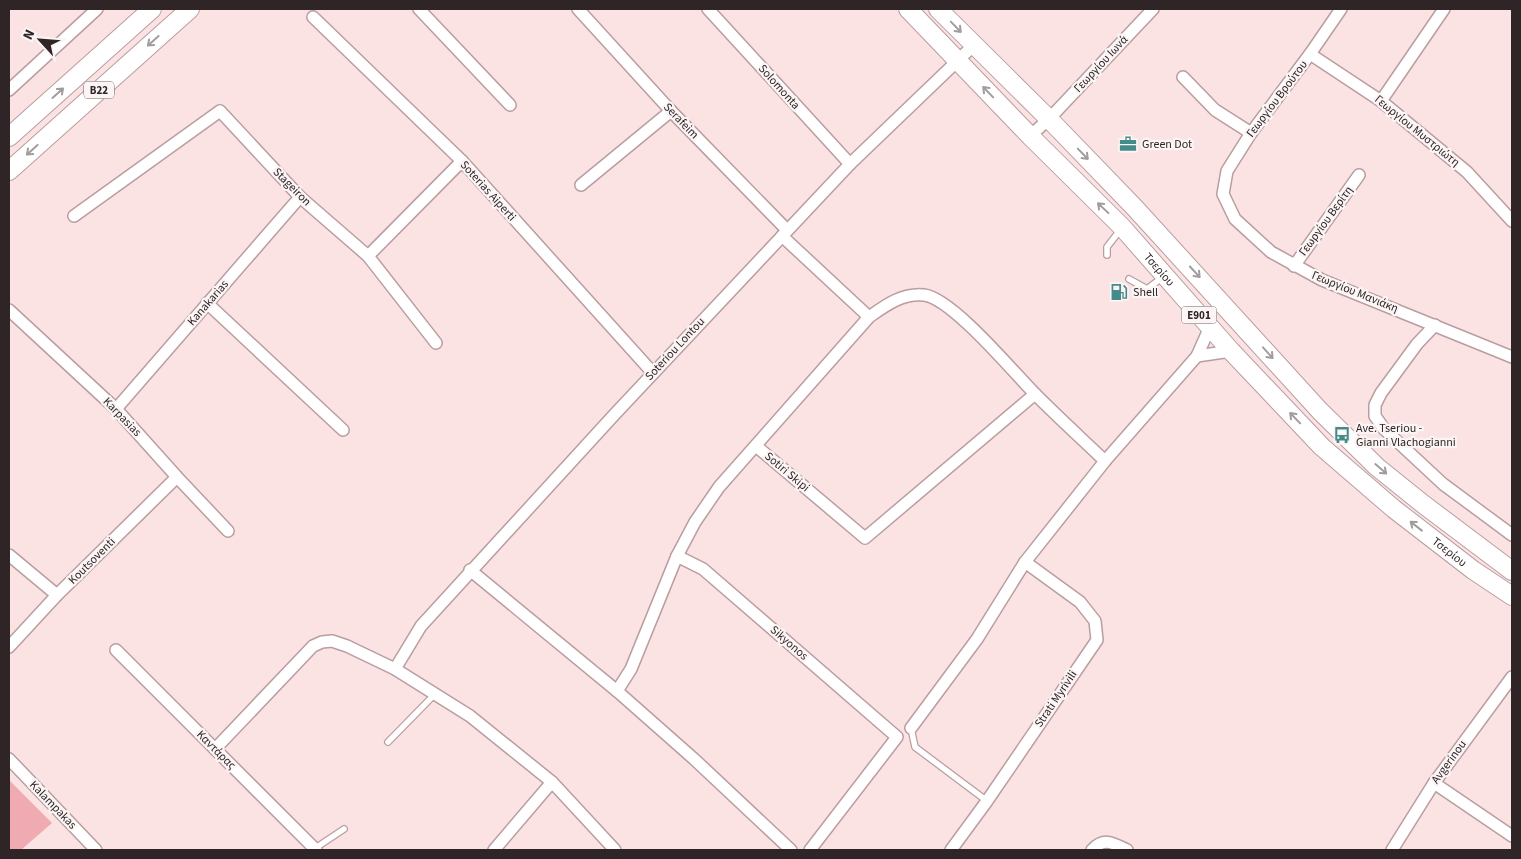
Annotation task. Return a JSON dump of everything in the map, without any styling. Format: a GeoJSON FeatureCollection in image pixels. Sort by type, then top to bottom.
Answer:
{"type":"FeatureCollection","features":[{"type":"Feature","properties":{"kind":"main road","name":"B22"},"geometry":{"type":"LineString","coordinates":[[9,137],[152,9]]}},
{"type":"Feature","properties":{"kind":"main road","name":"B22"},"geometry":{"type":"LineString","coordinates":[[9,171],[190,9]]}},
{"type":"Feature","properties":{"kind":"main road","name":"Τσερίου"},"geometry":{"type":"LineString","coordinates":[[908,9],[1030,136],[1122,227],[1230,351],[1322,447],[1374,493],[1473,570],[1512,596]]}},
{"type":"Feature","properties":{"kind":"main road","name":"Τσερίου"},"geometry":{"type":"LineString","coordinates":[[938,9],[1049,119],[1196,274],[1320,411],[1378,467],[1423,504],[1512,571]]}},
{"type":"Feature","properties":{"kind":"street"},"geometry":{"type":"LineString","coordinates":[[9,90],[96,9]]}},
{"type":"Feature","properties":{"kind":"street"},"geometry":{"type":"LineString","coordinates":[[419,9],[510,105]]}},
{"type":"Feature","properties":{"kind":"street","name":"Serafeim"},"geometry":{"type":"LineString","coordinates":[[578,9],[784,233],[869,317]]}},
{"type":"Feature","properties":{"kind":"street","name":"Solomonta"},"geometry":{"type":"LineString","coordinates":[[708,9],[850,164]]}},
{"type":"Feature","properties":{"kind":"street","name":"Γεωργίου Ιωνά"},"geometry":{"type":"LineString","coordinates":[[1030,136],[1049,119],[1153,9]]}},
{"type":"Feature","properties":{"kind":"street","name":"Γεωργίου Βρούτου"},"geometry":{"type":"LineString","coordinates":[[1223,194],[1227,171],[1251,133],[1341,9]]}},
{"type":"Feature","properties":{"kind":"street"},"geometry":{"type":"LineString","coordinates":[[1381,101],[1444,9]]}},
{"type":"Feature","properties":{"kind":"street","name":"Soterias Aiperti"},"geometry":{"type":"LineString","coordinates":[[313,17],[462,161],[653,374]]}},
{"type":"Feature","properties":{"kind":"street","name":"Soteriou Lontou"},"geometry":{"type":"LineString","coordinates":[[395,669],[421,626],[470,570],[850,164],[974,45]]}},
{"type":"Feature","properties":{"kind":"street","name":"Γεωργίου Μυστριώτη"},"geometry":{"type":"LineString","coordinates":[[1310,54],[1381,101],[1467,172],[1512,221]]}},
{"type":"Feature","properties":{"kind":"street"},"geometry":{"type":"LineString","coordinates":[[1183,77],[1215,110],[1251,133]]}},
{"type":"Feature","properties":{"kind":"street"},"geometry":{"type":"LineString","coordinates":[[581,185],[671,111]]}},
{"type":"Feature","properties":{"kind":"street","name":"Stageiron"},"geometry":{"type":"LineString","coordinates":[[74,216],[220,112],[300,197],[368,256],[436,343]]}},
{"type":"Feature","properties":{"kind":"street"},"geometry":{"type":"LineString","coordinates":[[368,256],[462,161]]}},
{"type":"Feature","properties":{"kind":"street","name":"Γεωργίου Βερίτη"},"geometry":{"type":"LineString","coordinates":[[1294,266],[1359,175]]}},
{"type":"Feature","properties":{"kind":"street","name":"Γεωργίου Μανιάκη"},"geometry":{"type":"LineString","coordinates":[[1223,194],[1235,219],[1271,252],[1294,266],[1322,280],[1512,357]]}},
{"type":"Feature","properties":{"kind":"street","name":"Kanakarias"},"geometry":{"type":"LineString","coordinates":[[116,409],[300,197]]}},
{"type":"Feature","properties":{"kind":"street"},"geometry":{"type":"LineString","coordinates":[[756,446],[869,317],[892,301],[910,295],[926,295],[942,302],[973,330],[1035,394],[1105,461]]}},
{"type":"Feature","properties":{"kind":"street"},"geometry":{"type":"LineString","coordinates":[[207,304],[343,430]]}},
{"type":"Feature","properties":{"kind":"street","name":"Karpasias"},"geometry":{"type":"LineString","coordinates":[[9,310],[116,409],[228,531]]}},
{"type":"Feature","properties":{"kind":"street"},"geometry":{"type":"LineString","coordinates":[[1435,325],[1417,344],[1381,393],[1375,405],[1375,416],[1384,429],[1443,484],[1512,534]]}},
{"type":"Feature","properties":{"kind":"street"},"geometry":{"type":"LineString","coordinates":[[910,728],[977,639],[1025,562],[1105,461],[1197,356],[1210,327]]}},
{"type":"Feature","properties":{"kind":"street"},"geometry":{"type":"LineString","coordinates":[[1197,356],[1230,351]]}},
{"type":"Feature","properties":{"kind":"street","name":"Sotiri Skipi"},"geometry":{"type":"LineString","coordinates":[[617,691],[631,670],[677,556],[694,522],[719,487],[756,446],[866,538],[1035,394]]}},
{"type":"Feature","properties":{"kind":"street","name":"Koutsoventi"},"geometry":{"type":"LineString","coordinates":[[9,647],[57,596],[177,477]]}},
{"type":"Feature","properties":{"kind":"street"},"geometry":{"type":"LineString","coordinates":[[9,555],[57,596]]}},
{"type":"Feature","properties":{"kind":"street","name":"Sikyonos"},"geometry":{"type":"LineString","coordinates":[[677,556],[703,569],[897,737],[810,850]]}},
{"type":"Feature","properties":{"kind":"street","name":"Strati Myrivili"},"geometry":{"type":"LineString","coordinates":[[951,850],[987,801],[1096,640],[1095,621],[1080,602],[1025,562]]}},
{"type":"Feature","properties":{"kind":"street"},"geometry":{"type":"LineString","coordinates":[[470,570],[617,691],[694,759],[791,850]]}},
{"type":"Feature","properties":{"kind":"street"},"geometry":{"type":"LineString","coordinates":[[215,749],[313,646],[322,642],[332,641],[347,646],[395,669],[470,716],[552,782],[615,850]]}},
{"type":"Feature","properties":{"kind":"street","name":"Καντάρας"},"geometry":{"type":"LineString","coordinates":[[116,650],[315,850]]}},
{"type":"Feature","properties":{"kind":"street","name":"Avgerinou"},"geometry":{"type":"LineString","coordinates":[[1393,850],[1434,783],[1512,677]]}},
{"type":"Feature","properties":{"kind":"street","name":"Kalampakas"},"geometry":{"type":"LineString","coordinates":[[9,760],[96,850]]}},
{"type":"Feature","properties":{"kind":"street"},"geometry":{"type":"LineString","coordinates":[[494,850],[552,782]]}},
{"type":"Feature","properties":{"kind":"street"},"geometry":{"type":"LineString","coordinates":[[1434,783],[1512,836]]}},
{"type":"Feature","properties":{"kind":"street"},"geometry":{"type":"LineString","coordinates":[[1092,850],[1098,844],[1108,842],[1127,850]]}},
{"type":"Feature","properties":{"kind":"lane"},"geometry":{"type":"LineString","coordinates":[[1107,255],[1107,247],[1122,227]]}},
{"type":"Feature","properties":{"kind":"lane"},"geometry":{"type":"LineString","coordinates":[[1129,279],[1147,289],[1165,276]]}},
{"type":"Feature","properties":{"kind":"lane"},"geometry":{"type":"LineString","coordinates":[[388,742],[434,695]]}},
{"type":"Feature","properties":{"kind":"lane"},"geometry":{"type":"LineString","coordinates":[[910,728],[915,747],[987,801]]}},
{"type":"Feature","properties":{"kind":"lane"},"geometry":{"type":"LineString","coordinates":[[315,850],[344,829]]}},
{"type":"Feature","properties":{"kind":"shaded area"},"geometry":{"type":"Polygon","coordinates":[[[9,780],[52,823],[21,850],[9,850],[9,780]]]}},
{"type":"Feature","properties":{"kind":"place","name":"Green Dot"},"geometry":{"type":"Point","coordinates":[1128,144]}},
{"type":"Feature","properties":{"kind":"place","name":"Shell"},"geometry":{"type":"Point","coordinates":[1119,292]}},
{"type":"Feature","properties":{"kind":"place","name":"Ave. Tseriou - Gianni Vlachogianni"},"geometry":{"type":"Point","coordinates":[1342,435]}}]}
